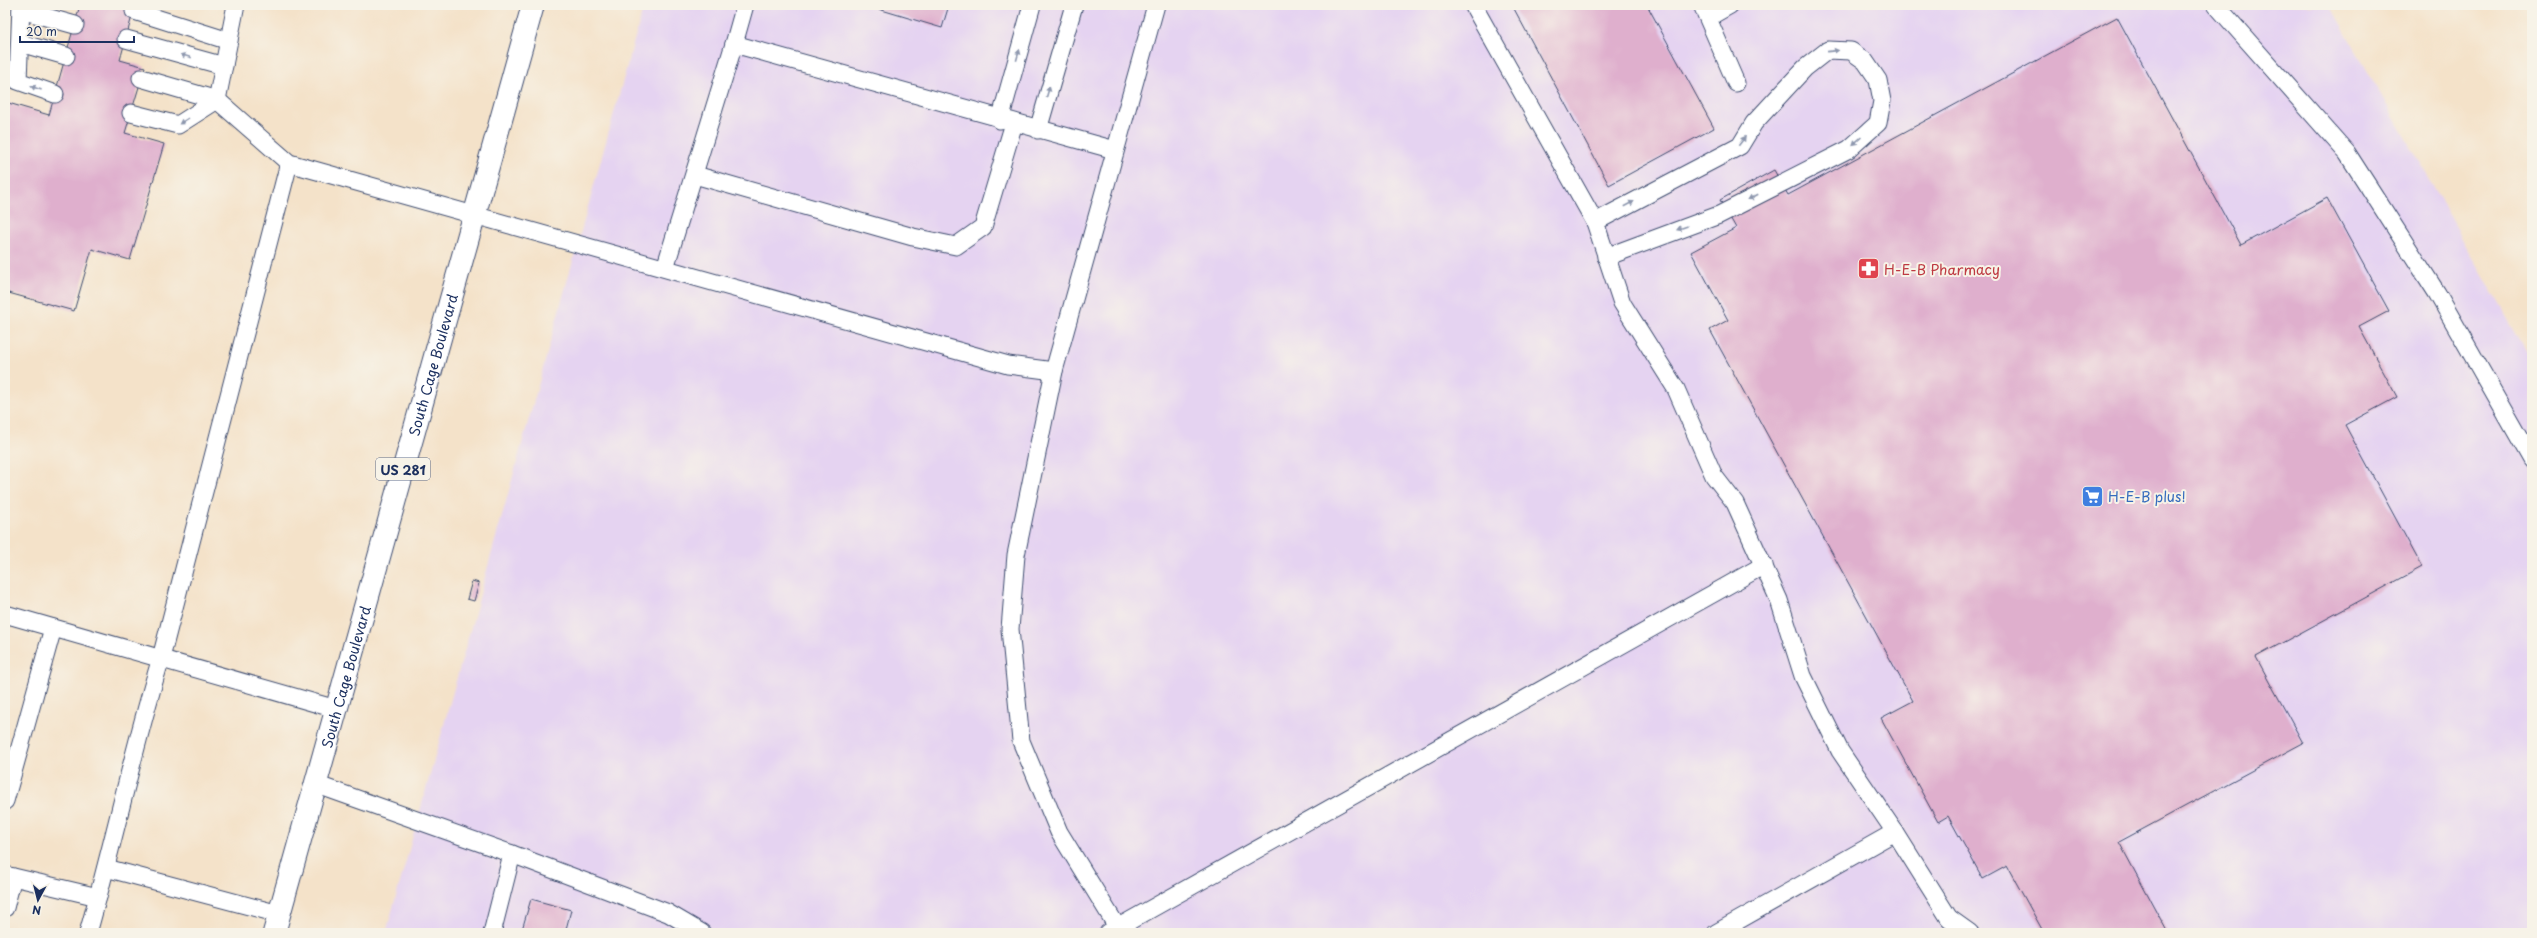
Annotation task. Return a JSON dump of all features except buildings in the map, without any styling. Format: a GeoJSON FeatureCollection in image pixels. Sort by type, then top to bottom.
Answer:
{"type":"FeatureCollection","features":[{"type":"Feature","properties":{"kind":"main road","name":"South Cage Boulevard"},"geometry":{"type":"LineString","coordinates":[[276,924],[534,5]]}},
{"type":"Feature","properties":{"kind":"lane"},"geometry":{"type":"LineString","coordinates":[[131,113],[178,125],[217,100],[236,5]]}},
{"type":"Feature","properties":{"kind":"lane"},"geometry":{"type":"LineString","coordinates":[[665,268],[695,175],[745,5]]}},
{"type":"Feature","properties":{"kind":"lane"},"geometry":{"type":"LineString","coordinates":[[695,175],[913,236],[956,246],[983,227],[1032,5]]}},
{"type":"Feature","properties":{"kind":"lane"},"geometry":{"type":"LineString","coordinates":[[1038,130],[1074,5]]}},
{"type":"Feature","properties":{"kind":"lane"},"geometry":{"type":"LineString","coordinates":[[1156,5],[1054,371],[1016,555],[1010,630],[1021,741],[1059,832],[1115,932],[1764,565]]}},
{"type":"Feature","properties":{"kind":"lane"},"geometry":{"type":"LineString","coordinates":[[1473,5],[1595,222],[1622,303],[1676,389],[1714,476],[1735,503],[1779,600],[1803,676],[1837,744],[1949,918],[1970,933]]}},
{"type":"Feature","properties":{"kind":"lane"},"geometry":{"type":"LineString","coordinates":[[1730,5],[1706,11],[1736,83]]}},
{"type":"Feature","properties":{"kind":"lane"},"geometry":{"type":"LineString","coordinates":[[2216,5],[2347,153],[2437,293],[2532,460]]}},
{"type":"Feature","properties":{"kind":"lane"},"geometry":{"type":"LineString","coordinates":[[55,94],[18,81],[21,8],[74,25]]}},
{"type":"Feature","properties":{"kind":"lane"},"geometry":{"type":"LineString","coordinates":[[134,11],[229,41]]}},
{"type":"Feature","properties":{"kind":"lane"},"geometry":{"type":"LineString","coordinates":[[126,39],[224,66]]}},
{"type":"Feature","properties":{"kind":"lane"},"geometry":{"type":"LineString","coordinates":[[20,43],[66,56]]}},
{"type":"Feature","properties":{"kind":"lane"},"geometry":{"type":"LineString","coordinates":[[734,44],[1038,130],[1115,150]]}},
{"type":"Feature","properties":{"kind":"lane"},"geometry":{"type":"LineString","coordinates":[[1595,222],[1740,146],[1754,123],[1805,68],[1828,50],[1851,51],[1864,61],[1878,80],[1882,101],[1878,123],[1848,149],[1719,215],[1606,257]]}},
{"type":"Feature","properties":{"kind":"lane"},"geometry":{"type":"LineString","coordinates":[[141,78],[217,100],[289,163],[475,214],[1008,365],[1054,371]]}},
{"type":"Feature","properties":{"kind":"lane"},"geometry":{"type":"LineString","coordinates":[[88,933],[106,868],[141,723],[161,658],[289,163]]}},
{"type":"Feature","properties":{"kind":"lane"},"geometry":{"type":"LineString","coordinates":[[5,614],[336,709]]}},
{"type":"Feature","properties":{"kind":"lane"},"geometry":{"type":"LineString","coordinates":[[5,802],[53,628]]}},
{"type":"Feature","properties":{"kind":"lane"},"geometry":{"type":"LineString","coordinates":[[315,784],[512,854],[668,913],[702,933]]}},
{"type":"Feature","properties":{"kind":"lane"},"geometry":{"type":"LineString","coordinates":[[1716,933],[1895,832]]}},
{"type":"Feature","properties":{"kind":"lane"},"geometry":{"type":"LineString","coordinates":[[492,933],[512,854]]}},
{"type":"Feature","properties":{"kind":"lane"},"geometry":{"type":"LineString","coordinates":[[106,868],[276,924]]}},
{"type":"Feature","properties":{"kind":"lane"},"geometry":{"type":"LineString","coordinates":[[5,908],[9,876],[98,897]]}},
{"type":"Feature","properties":{"kind":"shaded area"},"geometry":{"type":"Polygon","coordinates":[[[644,5],[2330,5],[2532,361],[2532,933],[386,933],[644,5]]]}},
{"type":"Feature","properties":{"kind":"place","name":"H-E-B Pharmacy"},"geometry":{"type":"Point","coordinates":[1869,269]}},
{"type":"Feature","properties":{"kind":"place","name":"H-E-B plus!"},"geometry":{"type":"Point","coordinates":[2092,496]}}]}
